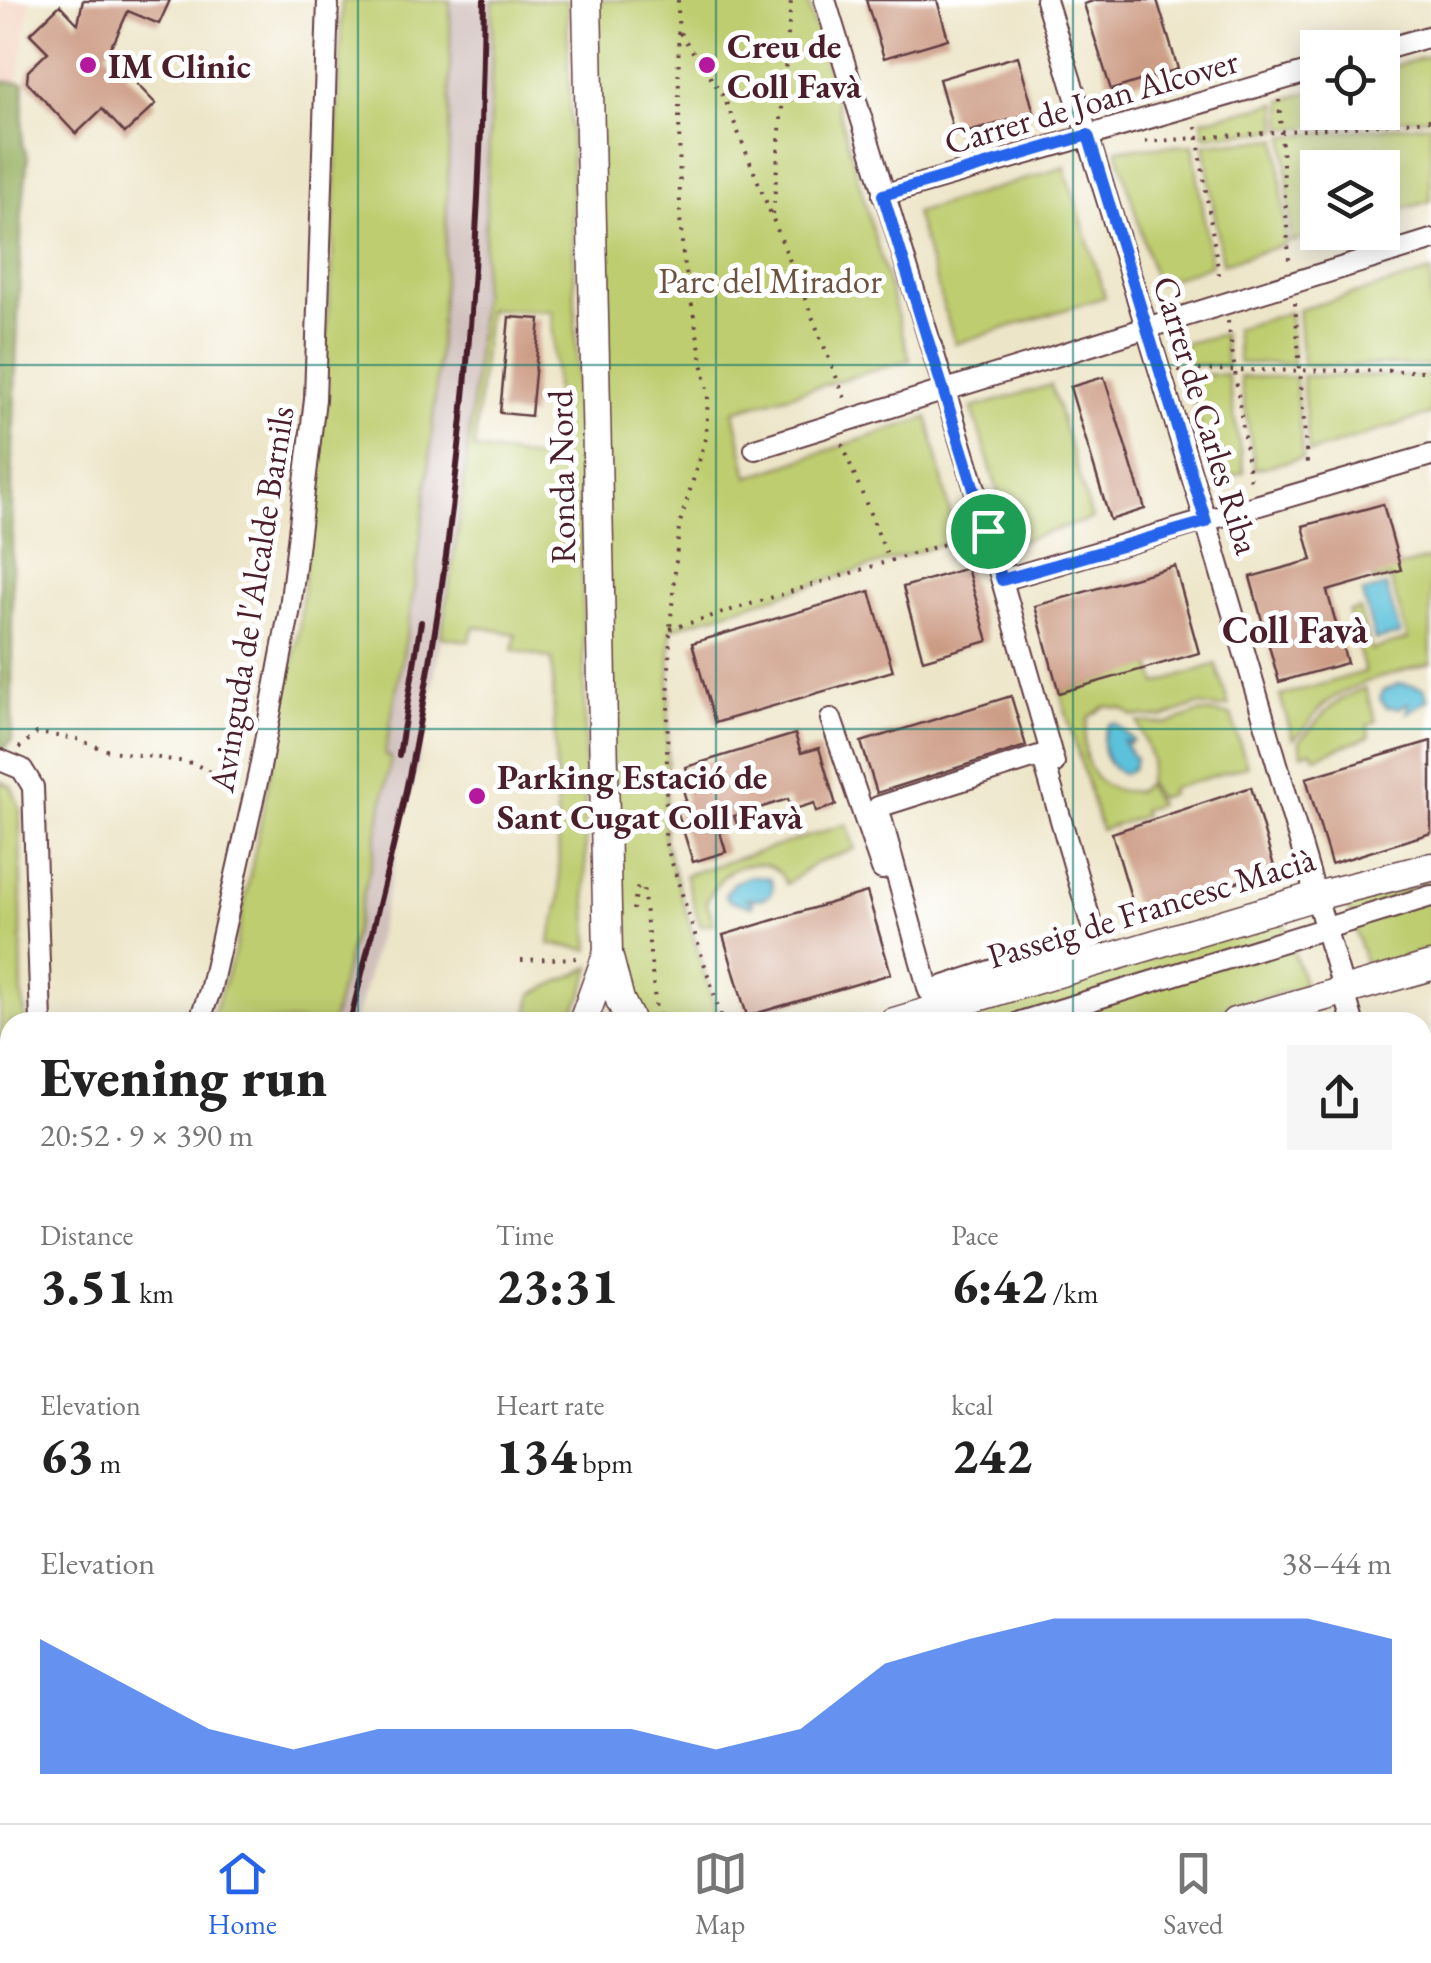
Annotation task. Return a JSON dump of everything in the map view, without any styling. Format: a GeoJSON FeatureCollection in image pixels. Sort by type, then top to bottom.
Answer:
{"type":"FeatureCollection","features":[{"type":"Feature","properties":{"kind":"main road","name":"Ronda Nord"},"geometry":{"type":"LineString","coordinates":[[587,0],[594,219],[601,955],[587,1012]]}},
{"type":"Feature","properties":{"kind":"main road","name":"Passeig de Francesc Macià"},"geometry":{"type":"LineString","coordinates":[[948,1012],[1316,896],[1431,867]]}},
{"type":"Feature","properties":{"kind":"main road","name":"Ronda Nord"},"geometry":{"type":"LineString","coordinates":[[601,955],[626,1012]]}},
{"type":"Feature","properties":{"kind":"main road"},"geometry":{"type":"LineString","coordinates":[[1269,1012],[1431,966]]}},
{"type":"Feature","properties":{"kind":"street","name":"Avinguda de l'Alcalde Barnils"},"geometry":{"type":"LineString","coordinates":[[203,1012],[260,774],[290,608],[315,400],[328,0]]}},
{"type":"Feature","properties":{"kind":"street"},"geometry":{"type":"LineString","coordinates":[[825,0],[1002,580],[1096,938],[929,991],[878,808],[1048,759]]}},
{"type":"Feature","properties":{"kind":"street","name":"Carrer de Carles Riba"},"geometry":{"type":"LineString","coordinates":[[1046,0],[1206,522],[1350,1012]]}},
{"type":"Feature","properties":{"kind":"street"},"geometry":{"type":"LineString","coordinates":[[1400,45],[1431,36]]}},
{"type":"Feature","properties":{"kind":"street","name":"Carrer de Joan Alcover"},"geometry":{"type":"LineString","coordinates":[[883,195],[1300,74]]}},
{"type":"Feature","properties":{"kind":"street"},"geometry":{"type":"LineString","coordinates":[[755,449],[1431,240]]}},
{"type":"Feature","properties":{"kind":"street"},"geometry":{"type":"LineString","coordinates":[[1002,580],[1431,455]]}},
{"type":"Feature","properties":{"kind":"street"},"geometry":{"type":"LineString","coordinates":[[831,719],[930,1012]]}},
{"type":"Feature","properties":{"kind":"street"},"geometry":{"type":"LineString","coordinates":[[2,760],[29,778],[35,804],[41,1012]]}},
{"type":"Feature","properties":{"kind":"street","name":"Passeig de Francesc Macià"},"geometry":{"type":"LineString","coordinates":[[1052,1012],[1431,896]]}},
{"type":"Feature","properties":{"kind":"path"},"geometry":{"type":"LineString","coordinates":[[678,0],[683,255],[708,395],[706,438],[679,526],[670,628],[665,841],[720,1012]]}},
{"type":"Feature","properties":{"kind":"path"},"geometry":{"type":"LineString","coordinates":[[773,218],[791,0]]}},
{"type":"Feature","properties":{"kind":"path"},"geometry":{"type":"LineString","coordinates":[[678,30],[724,97],[773,218],[890,561]]}},
{"type":"Feature","properties":{"kind":"path"},"geometry":{"type":"LineString","coordinates":[[1278,90],[1289,260]]}},
{"type":"Feature","properties":{"kind":"path"},"geometry":{"type":"LineString","coordinates":[[1194,114],[1220,281]]}},
{"type":"Feature","properties":{"kind":"path"},"geometry":{"type":"LineString","coordinates":[[1142,142],[1431,120]]}},
{"type":"Feature","properties":{"kind":"path"},"geometry":{"type":"LineString","coordinates":[[1294,295],[1306,463]]}},
{"type":"Feature","properties":{"kind":"path"},"geometry":{"type":"LineString","coordinates":[[1227,316],[1250,480]]}},
{"type":"Feature","properties":{"kind":"path"},"geometry":{"type":"LineString","coordinates":[[1174,370],[1431,371]]}},
{"type":"Feature","properties":{"kind":"path"},"geometry":{"type":"LineString","coordinates":[[670,628],[987,529]]}},
{"type":"Feature","properties":{"kind":"path"},"geometry":{"type":"LineString","coordinates":[[2,760],[37,733],[77,739],[105,750],[193,763],[218,777],[240,772],[260,774]]}},
{"type":"Feature","properties":{"kind":"path"},"geometry":{"type":"LineString","coordinates":[[631,922],[637,889],[643,886],[658,1012]]}},
{"type":"Feature","properties":{"kind":"path"},"geometry":{"type":"LineString","coordinates":[[521,960],[601,955]]}},
{"type":"Feature","properties":{"kind":"shaded area"},"geometry":{"type":"Polygon","coordinates":[[[0,0],[30,0],[18,81],[0,752],[0,0]]]}},
{"type":"Feature","properties":{"kind":"shaded area"},"geometry":{"type":"Polygon","coordinates":[[[450,0],[493,0],[489,203],[465,482],[446,612],[419,762],[364,991],[358,1012],[334,1012],[374,851],[391,758],[385,756],[416,570],[442,328],[451,102],[450,0]]]}},
{"type":"Feature","properties":{"kind":"green space"},"geometry":{"type":"Polygon","coordinates":[[[342,0],[450,0],[449,142],[433,426],[417,568],[385,755],[391,757],[374,851],[334,1012],[214,1012],[234,954],[299,630],[332,265],[342,0]]]}},
{"type":"Feature","properties":{"kind":"green space"},"geometry":{"type":"Polygon","coordinates":[[[493,0],[567,0],[590,950],[549,944],[560,900],[552,659],[513,650],[516,634],[474,626],[469,641],[441,637],[473,399],[485,240],[493,0]],[[488,309],[474,449],[558,461],[552,311],[488,309]]]}},
{"type":"Feature","properties":{"kind":"green space","name":"Parc del Mirador"},"geometry":{"type":"Polygon","coordinates":[[[587,0],[807,0],[910,360],[734,411],[748,477],[928,417],[956,540],[671,629],[665,841],[716,1012],[639,1012],[629,981],[602,666],[587,0]]]}},
{"type":"Feature","properties":{"kind":"green space"},"geometry":{"type":"Polygon","coordinates":[[[1431,55],[1431,117],[1400,120],[1400,65],[1431,55]]]}},
{"type":"Feature","properties":{"kind":"green space"},"geometry":{"type":"Polygon","coordinates":[[[4,81],[24,83],[22,144],[28,156],[22,213],[12,472],[12,741],[0,753],[0,90],[4,81]]]}},
{"type":"Feature","properties":{"kind":"green space"},"geometry":{"type":"Polygon","coordinates":[[[1300,95],[1300,128],[1283,129],[1283,100],[1300,95]]]}},
{"type":"Feature","properties":{"kind":"green space"},"geometry":{"type":"Polygon","coordinates":[[[1277,103],[1278,130],[1204,136],[1202,120],[1277,103]]]}},
{"type":"Feature","properties":{"kind":"green space"},"geometry":{"type":"Polygon","coordinates":[[[1431,124],[1431,201],[1400,210],[1400,150],[1300,150],[1300,240],[1291,242],[1285,136],[1400,130],[1400,127],[1431,124]]]}},
{"type":"Feature","properties":{"kind":"green space"},"geometry":{"type":"Polygon","coordinates":[[[1278,139],[1286,244],[1222,264],[1204,144],[1278,139]]]}},
{"type":"Feature","properties":{"kind":"green space"},"geometry":{"type":"Polygon","coordinates":[[[1193,145],[1211,265],[1156,284],[1117,149],[1193,145]]]}},
{"type":"Feature","properties":{"kind":"green space"},"geometry":{"type":"Polygon","coordinates":[[[1065,167],[1105,297],[955,344],[915,213],[1065,167]]]}},
{"type":"Feature","properties":{"kind":"green space"},"geometry":{"type":"Polygon","coordinates":[[[1431,272],[1431,366],[1303,365],[1298,310],[1431,272]]]}},
{"type":"Feature","properties":{"kind":"green space"},"geometry":{"type":"Polygon","coordinates":[[[1290,312],[1293,364],[1239,363],[1235,329],[1290,312]]]}},
{"type":"Feature","properties":{"kind":"green space"},"geometry":{"type":"Polygon","coordinates":[[[1223,334],[1227,366],[1186,364],[1182,344],[1223,334]]]}},
{"type":"Feature","properties":{"kind":"green space"},"geometry":{"type":"Polygon","coordinates":[[[1227,374],[1244,472],[1216,481],[1186,375],[1227,374]]]}},
{"type":"Feature","properties":{"kind":"green space"},"geometry":{"type":"Polygon","coordinates":[[[1302,376],[1431,376],[1431,414],[1309,453],[1302,376]]]}},
{"type":"Feature","properties":{"kind":"green space"},"geometry":{"type":"Polygon","coordinates":[[[1240,377],[1295,377],[1303,458],[1255,469],[1240,377]]]}},
{"type":"Feature","properties":{"kind":"green space"},"geometry":{"type":"Polygon","coordinates":[[[1051,385],[1092,519],[1014,543],[972,408],[1051,385]]]}},
{"type":"Feature","properties":{"kind":"green space"},"geometry":{"type":"Polygon","coordinates":[[[1431,558],[1431,663],[1349,689],[1320,708],[1293,739],[1280,696],[1365,672],[1348,612],[1359,609],[1371,650],[1408,639],[1390,578],[1374,581],[1371,575],[1431,558]]]}},
{"type":"Feature","properties":{"kind":"green space"},"geometry":{"type":"Polygon","coordinates":[[[1216,664],[1229,706],[1197,705],[1163,718],[1133,716],[1123,709],[1106,706],[1089,717],[1085,746],[1091,770],[1109,787],[1122,791],[1138,791],[1146,784],[1158,805],[1142,810],[1144,816],[1101,830],[1060,693],[1151,665],[1157,684],[1216,664]]]}},
{"type":"Feature","properties":{"kind":"green space"},"geometry":{"type":"Polygon","coordinates":[[[1365,688],[1376,721],[1367,726],[1370,736],[1315,757],[1312,751],[1302,754],[1299,741],[1321,717],[1343,698],[1365,688]]]}},
{"type":"Feature","properties":{"kind":"green space"},"geometry":{"type":"Polygon","coordinates":[[[1200,712],[1231,715],[1247,766],[1170,789],[1171,794],[1158,798],[1147,782],[1152,761],[1138,722],[1168,724],[1200,712]]]}},
{"type":"Feature","properties":{"kind":"green space"},"geometry":{"type":"Polygon","coordinates":[[[0,781],[11,786],[20,808],[25,1012],[0,1012],[0,781]]]}},
{"type":"Feature","properties":{"kind":"green space"},"geometry":{"type":"Polygon","coordinates":[[[847,824],[855,849],[816,863],[786,884],[775,870],[759,864],[741,866],[725,875],[706,901],[714,923],[700,926],[685,875],[847,824]]]}},
{"type":"Feature","properties":{"kind":"green space"},"geometry":{"type":"Polygon","coordinates":[[[1431,881],[1431,949],[1367,968],[1348,906],[1431,881]]]}},
{"type":"Feature","properties":{"kind":"green space"},"geometry":{"type":"Polygon","coordinates":[[[1283,919],[1305,986],[1216,1012],[971,1012],[1283,919]]]}},
{"type":"Feature","properties":{"kind":"green space"},"geometry":{"type":"Polygon","coordinates":[[[591,967],[573,1012],[529,1012],[532,994],[591,967]]]}},
{"type":"Feature","properties":{"kind":"water"},"geometry":{"type":"Polygon","coordinates":[[[1386,586],[1400,634],[1375,640],[1362,593],[1386,586]]]}},
{"type":"Feature","properties":{"kind":"water"},"geometry":{"type":"Polygon","coordinates":[[[1400,683],[1424,688],[1429,699],[1407,713],[1408,703],[1399,708],[1386,707],[1380,699],[1383,691],[1400,683]]]}},
{"type":"Feature","properties":{"kind":"water"},"geometry":{"type":"Polygon","coordinates":[[[1115,723],[1133,740],[1123,741],[1135,759],[1133,768],[1124,774],[1111,765],[1104,753],[1105,731],[1115,723]]]}},
{"type":"Feature","properties":{"kind":"water"},"geometry":{"type":"Polygon","coordinates":[[[751,876],[770,878],[771,894],[762,899],[747,898],[752,906],[729,901],[725,895],[733,883],[751,876]]]}},
{"type":"Feature","properties":{"kind":"building","name":"IM Clinic"},"geometry":{"type":"Polygon","coordinates":[[[83,0],[170,0],[159,24],[128,11],[106,52],[156,104],[125,133],[102,109],[76,134],[27,82],[28,71],[48,52],[30,34],[60,5],[78,24],[83,0]]]}},
{"type":"Feature","properties":{"kind":"building"},"geometry":{"type":"Polygon","coordinates":[[[866,0],[937,0],[948,39],[884,58],[866,0]]]}},
{"type":"Feature","properties":{"kind":"building"},"geometry":{"type":"Polygon","coordinates":[[[1096,0],[1157,0],[1178,69],[1111,90],[1084,4],[1096,0]]]}},
{"type":"Feature","properties":{"kind":"building"},"geometry":{"type":"Polygon","coordinates":[[[1018,56],[1034,113],[955,136],[939,79],[1018,56]]]}},
{"type":"Feature","properties":{"kind":"building"},"geometry":{"type":"Polygon","coordinates":[[[509,317],[540,319],[531,416],[500,413],[509,317]]]}},
{"type":"Feature","properties":{"kind":"building"},"geometry":{"type":"Polygon","coordinates":[[[1104,377],[1145,509],[1110,520],[1070,387],[1104,377]]]}},
{"type":"Feature","properties":{"kind":"building"},"geometry":{"type":"Polygon","coordinates":[[[1383,504],[1401,570],[1327,591],[1347,663],[1279,682],[1250,577],[1312,560],[1303,526],[1383,504]]]}},
{"type":"Feature","properties":{"kind":"building"},"geometry":{"type":"Polygon","coordinates":[[[1175,566],[1199,653],[1059,693],[1035,606],[1175,566]]]}},
{"type":"Feature","properties":{"kind":"building"},"geometry":{"type":"Polygon","coordinates":[[[967,568],[988,641],[923,660],[903,587],[967,568]]]}},
{"type":"Feature","properties":{"kind":"building"},"geometry":{"type":"Polygon","coordinates":[[[870,591],[893,671],[715,723],[692,643],[870,591]]]}},
{"type":"Feature","properties":{"kind":"building"},"geometry":{"type":"Polygon","coordinates":[[[1011,696],[1026,746],[877,793],[861,742],[1011,696]]]}},
{"type":"Feature","properties":{"kind":"building"},"geometry":{"type":"Polygon","coordinates":[[[795,734],[801,753],[819,748],[836,805],[816,812],[814,803],[792,810],[788,799],[734,816],[738,827],[720,832],[726,852],[693,862],[675,804],[686,800],[682,786],[691,783],[686,767],[795,734]]]}},
{"type":"Feature","properties":{"kind":"building"},"geometry":{"type":"Polygon","coordinates":[[[1431,741],[1431,833],[1331,864],[1306,778],[1431,741]]]}},
{"type":"Feature","properties":{"kind":"building"},"geometry":{"type":"Polygon","coordinates":[[[1251,787],[1275,870],[1136,914],[1112,833],[1251,787]]]}},
{"type":"Feature","properties":{"kind":"building"},"geometry":{"type":"Polygon","coordinates":[[[867,892],[891,974],[761,1012],[746,1012],[723,935],[867,892]]]}},
{"type":"Feature","properties":{"kind":"railway"},"geometry":{"type":"LineString","coordinates":[[352,1012],[413,757],[448,540],[474,270],[484,0]]}},
{"type":"Feature","properties":{"kind":"railway"},"geometry":{"type":"LineString","coordinates":[[399,755],[421,622]]}},
{"type":"Feature","properties":{"kind":"place","name":"IM Clinic"},"geometry":{"type":"Point","coordinates":[88,65]}},
{"type":"Feature","properties":{"kind":"place","name":"Creu de Coll Favà"},"geometry":{"type":"Point","coordinates":[707,65]}},
{"type":"Feature","properties":{"kind":"place","name":"Parking Estació de Sant Cugat Coll Favà"},"geometry":{"type":"Point","coordinates":[477,796]}},
{"type":"Feature","properties":{"kind":"district","name":"Coll Favà"},"geometry":{"type":"Point","coordinates":[1295,629]}},
{"type":"Feature","properties":{"kind":"route"},"geometry":{"type":"LineString","coordinates":[[1088,135],[1206,522],[1002,580],[988,531],[883,195],[1088,135]]}}]}
